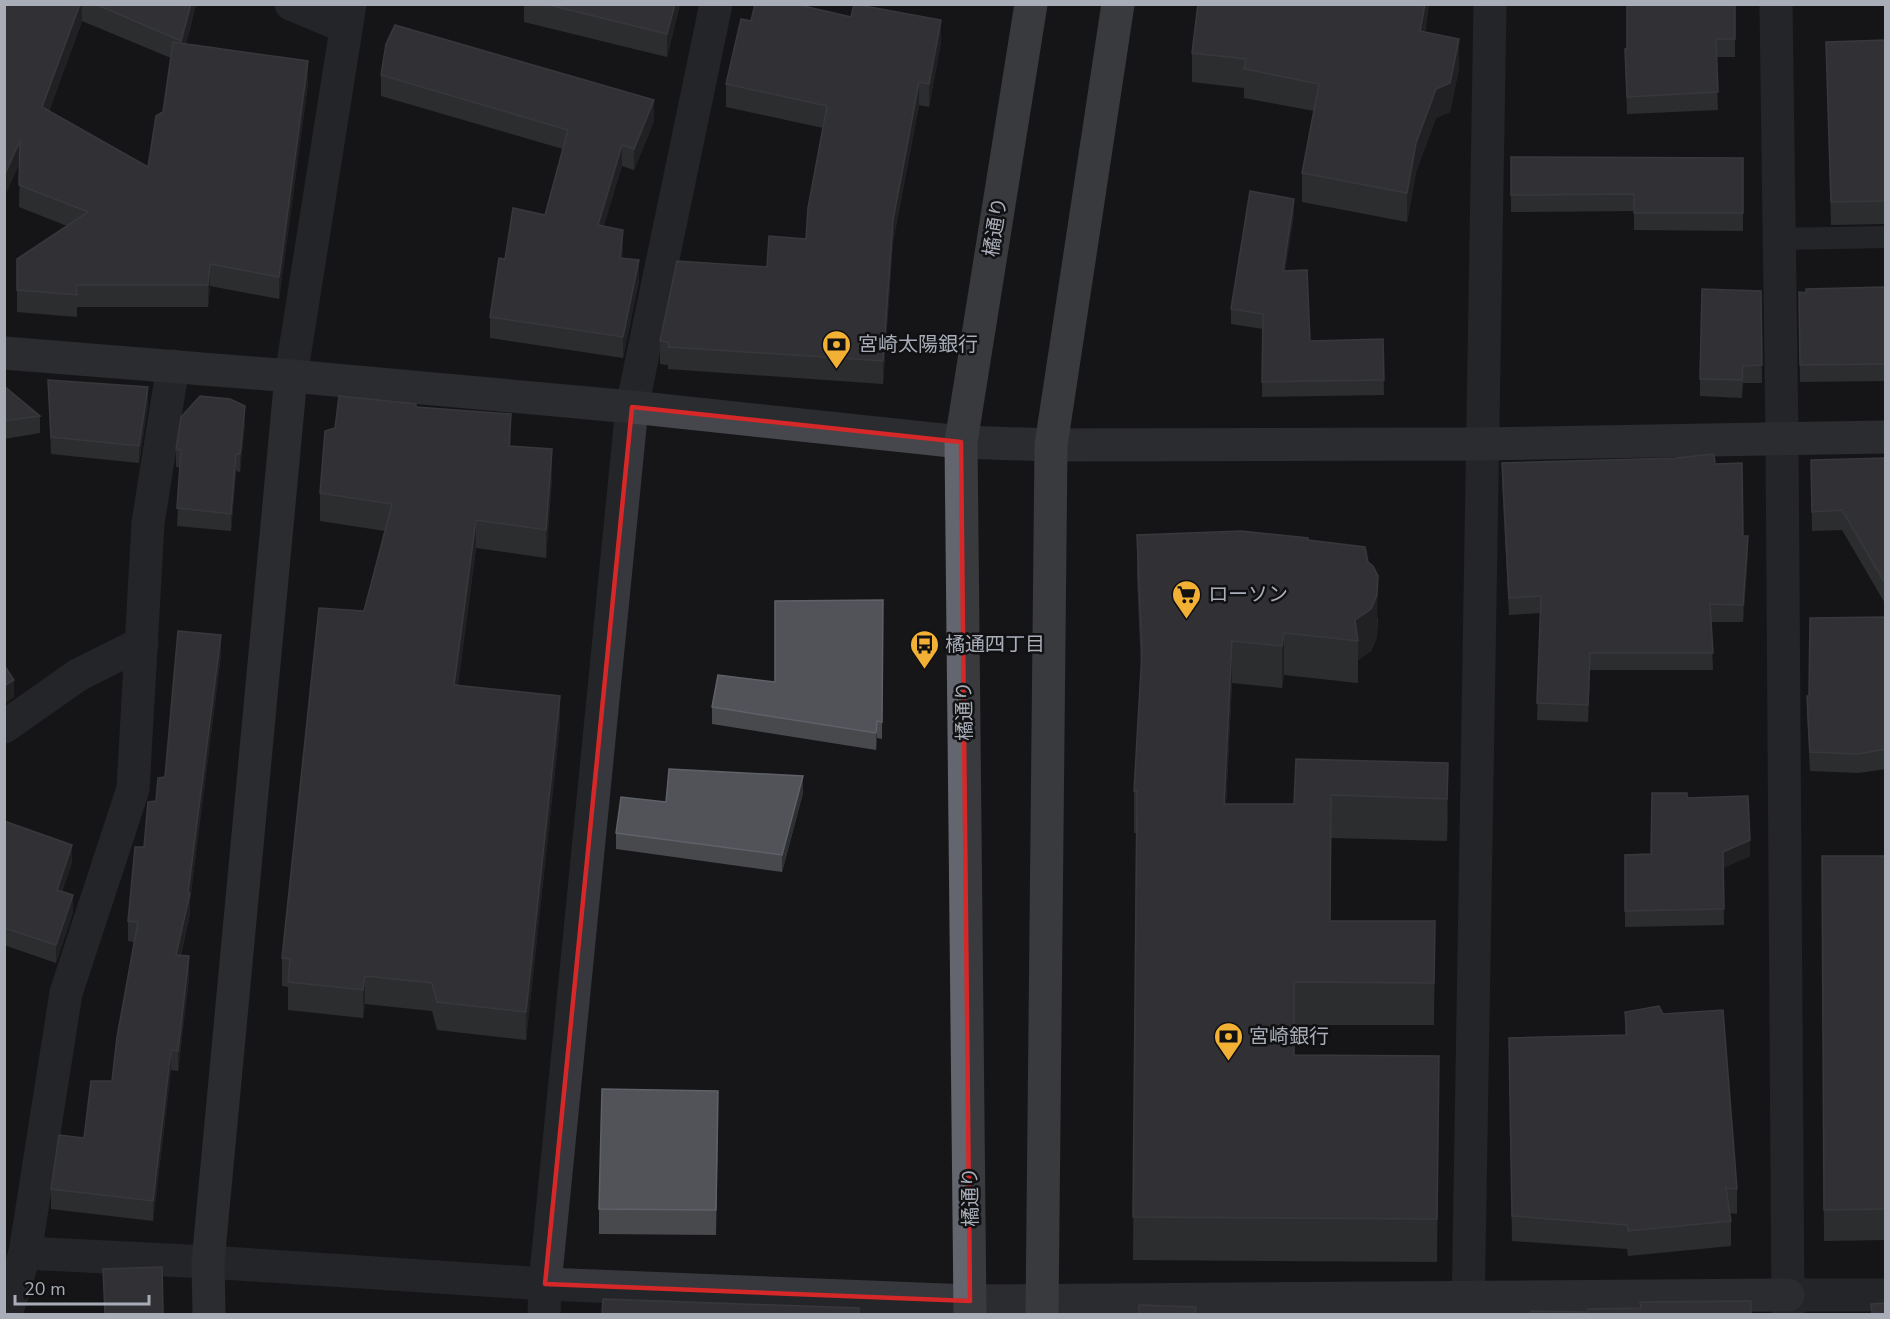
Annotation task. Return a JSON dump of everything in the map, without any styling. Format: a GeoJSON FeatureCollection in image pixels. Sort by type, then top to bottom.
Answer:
{"type":"FeatureCollection","features":[{"type":"Feature","properties":{"kind":"highway","name":"橘通り"},"geometry":{"type":"LineString","coordinates":[[970,1308],[961,442],[1031,4]]}},
{"type":"Feature","properties":{"kind":"highway"},"geometry":{"type":"LineString","coordinates":[[1042,1308],[1051,445],[1118,4]]}},
{"type":"Feature","properties":{"kind":"street"},"geometry":{"type":"LineString","coordinates":[[208,1314],[208,1262],[291,376],[348,16],[291,4]]}},
{"type":"Feature","properties":{"kind":"street"},"geometry":{"type":"LineString","coordinates":[[544,1299],[632,407],[716,4]]}},
{"type":"Feature","properties":{"kind":"street"},"geometry":{"type":"LineString","coordinates":[[1468,1306],[1490,4]]}},
{"type":"Feature","properties":{"kind":"street"},"geometry":{"type":"LineString","coordinates":[[1776,4],[1782,438],[1788,1305]]}},
{"type":"Feature","properties":{"kind":"street"},"geometry":{"type":"LineString","coordinates":[[4,353],[632,407],[961,442],[1051,445],[1482,444],[1886,437]]}},
{"type":"Feature","properties":{"kind":"street"},"geometry":{"type":"LineString","coordinates":[[6,1314],[25,1253],[66,993],[133,789],[148,523],[172,366]]}},
{"type":"Feature","properties":{"kind":"street"},"geometry":{"type":"LineString","coordinates":[[4,727],[78,675],[142,643]]}},
{"type":"Feature","properties":{"kind":"street"},"geometry":{"type":"LineString","coordinates":[[25,1253],[208,1262],[544,1299],[1042,1308],[1788,1305],[1886,1295]]}},
{"type":"Feature","properties":{"kind":"lane"},"geometry":{"type":"LineString","coordinates":[[1779,239],[1886,237]]}},
{"type":"Feature","properties":{"kind":"highlighted area"},"geometry":{"type":"Polygon","coordinates":[[[632,407],[961,442],[970,1301],[545,1284],[632,407]]]}},
{"type":"Feature","properties":{"kind":"building"},"geometry":{"type":"Polygon","coordinates":[[[4,4],[80,4],[42,107],[148,167],[156,116],[163,112],[173,42],[308,61],[279,277],[210,264],[208,285],[76,285],[77,295],[17,290],[17,259],[88,212],[19,185],[20,141],[4,176],[4,4]]]}},
{"type":"Feature","properties":{"kind":"building"},"geometry":{"type":"Polygon","coordinates":[[[95,4],[191,4],[181,41],[95,4]]]}},
{"type":"Feature","properties":{"kind":"building"},"geometry":{"type":"Polygon","coordinates":[[[545,4],[675,4],[667,34],[545,4]]]}},
{"type":"Feature","properties":{"kind":"building"},"geometry":{"type":"Polygon","coordinates":[[[755,4],[795,4],[851,17],[854,4],[941,20],[929,84],[919,82],[893,220],[883,361],[668,347],[669,343],[660,341],[677,261],[767,267],[769,236],[806,239],[808,208],[827,106],[726,84],[741,19],[751,21],[755,4]]]}},
{"type":"Feature","properties":{"kind":"building"},"geometry":{"type":"Polygon","coordinates":[[[1198,4],[1425,4],[1420,31],[1459,39],[1450,83],[1436,89],[1416,143],[1407,193],[1302,173],[1319,84],[1244,69],[1246,59],[1192,53],[1198,4]]]}},
{"type":"Feature","properties":{"kind":"building"},"geometry":{"type":"Polygon","coordinates":[[[1627,4],[1735,4],[1735,39],[1716,39],[1718,92],[1627,97],[1625,49],[1627,49],[1627,4]]]}},
{"type":"Feature","properties":{"kind":"building"},"geometry":{"type":"Polygon","coordinates":[[[395,25],[654,100],[634,149],[622,145],[598,225],[623,230],[620,258],[639,260],[623,337],[490,317],[499,258],[505,259],[513,208],[545,215],[568,130],[381,75],[386,44],[395,25]]]}},
{"type":"Feature","properties":{"kind":"building"},"geometry":{"type":"Polygon","coordinates":[[[1886,40],[1886,201],[1831,202],[1826,42],[1886,40]]]}},
{"type":"Feature","properties":{"kind":"building"},"geometry":{"type":"Polygon","coordinates":[[[1511,157],[1743,158],[1743,213],[1634,213],[1634,194],[1511,195],[1511,157]]]}},
{"type":"Feature","properties":{"kind":"building"},"geometry":{"type":"Polygon","coordinates":[[[1250,191],[1294,199],[1283,271],[1307,270],[1310,341],[1383,339],[1384,380],[1262,382],[1263,314],[1231,309],[1250,191]]]}},
{"type":"Feature","properties":{"kind":"building"},"geometry":{"type":"Polygon","coordinates":[[[1886,287],[1886,364],[1800,365],[1799,292],[1806,293],[1806,289],[1886,287]]]}},
{"type":"Feature","properties":{"kind":"building"},"geometry":{"type":"Polygon","coordinates":[[[1702,289],[1761,291],[1762,365],[1743,366],[1742,380],[1700,379],[1702,289]]]}},
{"type":"Feature","properties":{"kind":"building"},"geometry":{"type":"Polygon","coordinates":[[[48,380],[148,387],[139,446],[51,437],[48,380]]]}},
{"type":"Feature","properties":{"kind":"building"},"geometry":{"type":"Polygon","coordinates":[[[4,386],[40,416],[4,421],[4,386]]]}},
{"type":"Feature","properties":{"kind":"building"},"geometry":{"type":"Polygon","coordinates":[[[200,396],[230,399],[245,406],[240,454],[236,454],[231,514],[177,508],[181,450],[176,449],[181,417],[200,396]]]}},
{"type":"Feature","properties":{"kind":"building"},"geometry":{"type":"Polygon","coordinates":[[[339,396],[416,404],[416,407],[511,414],[509,446],[552,449],[546,530],[476,520],[454,685],[560,696],[526,1012],[437,1002],[432,983],[365,976],[363,990],[288,982],[290,959],[282,958],[319,608],[364,611],[392,504],[320,493],[325,431],[335,428],[339,396]]]}},
{"type":"Feature","properties":{"kind":"building"},"geometry":{"type":"Polygon","coordinates":[[[1714,454],[1715,464],[1742,463],[1743,536],[1748,536],[1743,605],[1710,604],[1713,653],[1590,653],[1588,705],[1537,703],[1541,596],[1509,598],[1502,463],[1676,458],[1714,454]]]}},
{"type":"Feature","properties":{"kind":"building"},"geometry":{"type":"Polygon","coordinates":[[[1886,458],[1886,585],[1842,510],[1812,512],[1811,460],[1886,458]]]}},
{"type":"Feature","properties":{"kind":"building"},"geometry":{"type":"Polygon","coordinates":[[[1241,531],[1365,547],[1368,562],[1378,576],[1377,595],[1371,609],[1355,620],[1358,641],[1284,633],[1282,646],[1232,641],[1224,804],[1294,804],[1296,759],[1448,763],[1447,799],[1331,795],[1330,921],[1435,921],[1434,983],[1294,982],[1294,1055],[1439,1056],[1437,1219],[1133,1217],[1137,791],[1134,791],[1142,652],[1137,535],[1241,531]]]}},
{"type":"Feature","properties":{"kind":"building"},"geometry":{"type":"Polygon","coordinates":[[[883,600],[882,722],[877,721],[876,733],[712,707],[718,675],[775,682],[775,601],[883,600]]]}},
{"type":"Feature","properties":{"kind":"building"},"geometry":{"type":"Polygon","coordinates":[[[1886,617],[1886,749],[1858,754],[1810,752],[1807,696],[1809,696],[1810,618],[1886,617]]]}},
{"type":"Feature","properties":{"kind":"building"},"geometry":{"type":"Polygon","coordinates":[[[178,631],[221,635],[188,893],[190,893],[176,955],[189,956],[178,1051],[171,1050],[153,1201],[51,1189],[59,1135],[84,1138],[91,1081],[112,1081],[117,1037],[138,922],[128,921],[135,847],[144,847],[148,802],[156,801],[158,778],[165,777],[178,631]]]}},
{"type":"Feature","properties":{"kind":"building"},"geometry":{"type":"Polygon","coordinates":[[[4,665],[14,680],[4,686],[4,665]]]}},
{"type":"Feature","properties":{"kind":"building"},"geometry":{"type":"Polygon","coordinates":[[[669,769],[803,776],[782,855],[616,833],[621,797],[666,802],[669,769]]]}},
{"type":"Feature","properties":{"kind":"building"},"geometry":{"type":"Polygon","coordinates":[[[1652,793],[1687,793],[1687,798],[1748,796],[1750,840],[1723,852],[1724,909],[1625,911],[1625,855],[1651,854],[1652,793]]]}},
{"type":"Feature","properties":{"kind":"building"},"geometry":{"type":"Polygon","coordinates":[[[4,821],[72,845],[57,890],[73,895],[56,945],[4,928],[4,821]]]}},
{"type":"Feature","properties":{"kind":"building"},"geometry":{"type":"Polygon","coordinates":[[[1822,856],[1886,856],[1886,1209],[1824,1210],[1822,856]]]}},
{"type":"Feature","properties":{"kind":"building"},"geometry":{"type":"Polygon","coordinates":[[[1659,1006],[1663,1014],[1723,1010],[1737,1189],[1726,1188],[1731,1221],[1628,1231],[1627,1225],[1512,1216],[1509,1038],[1627,1035],[1625,1012],[1659,1006]]]}},
{"type":"Feature","properties":{"kind":"building"},"geometry":{"type":"Polygon","coordinates":[[[602,1089],[718,1091],[716,1210],[599,1209],[602,1089]]]}},
{"type":"Feature","properties":{"kind":"building"},"geometry":{"type":"Polygon","coordinates":[[[162,1267],[163,1314],[105,1314],[103,1269],[162,1267]]]}},
{"type":"Feature","properties":{"kind":"building"},"geometry":{"type":"Polygon","coordinates":[[[603,1299],[859,1308],[859,1314],[602,1314],[603,1299]]]}},
{"type":"Feature","properties":{"kind":"building"},"geometry":{"type":"Polygon","coordinates":[[[1751,1301],[1751,1314],[1530,1314],[1531,1311],[1587,1312],[1588,1309],[1641,1308],[1640,1302],[1751,1301]]]}},
{"type":"Feature","properties":{"kind":"building"},"geometry":{"type":"Polygon","coordinates":[[[1886,1303],[1886,1314],[1872,1314],[1871,1304],[1886,1303]]]}},
{"type":"Feature","properties":{"kind":"building"},"geometry":{"type":"Polygon","coordinates":[[[1139,1305],[1196,1307],[1195,1314],[1139,1314],[1139,1305]]]}},
{"type":"Feature","properties":{"kind":"place","name":"宮崎太陽銀行"},"geometry":{"type":"Point","coordinates":[837,370]}},
{"type":"Feature","properties":{"kind":"place","name":"ローソン"},"geometry":{"type":"Point","coordinates":[1187,620]}},
{"type":"Feature","properties":{"kind":"place","name":"橘通四丁目"},"geometry":{"type":"Point","coordinates":[924,670]}},
{"type":"Feature","properties":{"kind":"place","name":"宮崎銀行"},"geometry":{"type":"Point","coordinates":[1228,1062]}}]}
